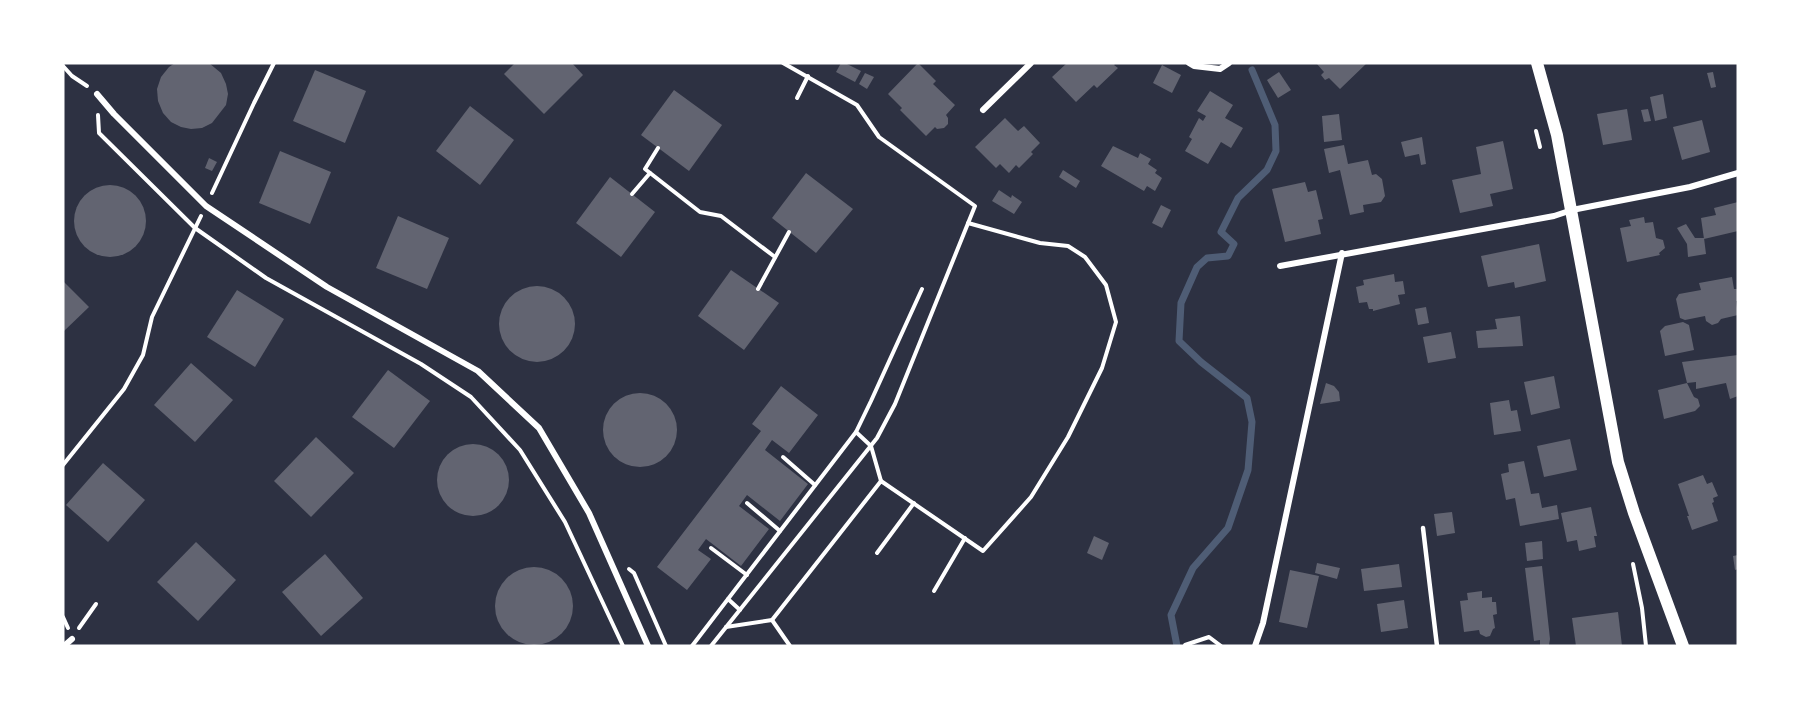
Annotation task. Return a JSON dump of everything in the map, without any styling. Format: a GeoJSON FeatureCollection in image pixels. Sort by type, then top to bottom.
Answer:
{"type":"FeatureCollection","features":[{"type":"Feature","properties":{"kind":"main road"},"geometry":{"type":"LineString","coordinates":[[1537,63],[1557,135],[1618,462],[1634,513],[1683,646]]}},
{"type":"Feature","properties":{"kind":"street"},"geometry":{"type":"LineString","coordinates":[[983,110],[1031,63]]}},
{"type":"Feature","properties":{"kind":"street"},"geometry":{"type":"LineString","coordinates":[[1189,63],[1194,66],[1220,69],[1229,63]]}},
{"type":"Feature","properties":{"kind":"street"},"geometry":{"type":"LineString","coordinates":[[97,94],[206,206],[327,287],[478,371],[539,428],[589,513],[648,646]]}},
{"type":"Feature","properties":{"kind":"street"},"geometry":{"type":"LineString","coordinates":[[1280,266],[1554,216],[1572,210],[1690,187],[1738,173]]}},
{"type":"Feature","properties":{"kind":"street"},"geometry":{"type":"LineString","coordinates":[[1255,646],[1263,623],[1342,253]]}},
{"type":"Feature","properties":{"kind":"street"},"geometry":{"type":"LineString","coordinates":[[64,646],[72,639]]}},
{"type":"Feature","properties":{"kind":"lane"},"geometry":{"type":"LineString","coordinates":[[1423,528],[1437,646]]}},
{"type":"Feature","properties":{"kind":"path"},"geometry":{"type":"LineString","coordinates":[[63,465],[124,389],[143,355],[152,317],[274,63]]}},
{"type":"Feature","properties":{"kind":"path"},"geometry":{"type":"LineString","coordinates":[[711,646],[871,446],[895,404],[975,206],[879,137],[857,105],[783,63]]}},
{"type":"Feature","properties":{"kind":"path"},"geometry":{"type":"LineString","coordinates":[[63,66],[72,76],[97,94],[99,133],[195,228],[266,278],[421,364],[471,398],[520,450],[565,522],[623,646]]}},
{"type":"Feature","properties":{"kind":"path"},"geometry":{"type":"LineString","coordinates":[[797,98],[807,76]]}},
{"type":"Feature","properties":{"kind":"path"},"geometry":{"type":"LineString","coordinates":[[1534,121],[1542,156]]}},
{"type":"Feature","properties":{"kind":"path"},"geometry":{"type":"LineString","coordinates":[[658,148],[645,168],[650,173],[700,212],[721,216],[776,256]]}},
{"type":"Feature","properties":{"kind":"path"},"geometry":{"type":"LineString","coordinates":[[632,194],[650,173]]}},
{"type":"Feature","properties":{"kind":"path"},"geometry":{"type":"LineString","coordinates":[[855,432],[871,446],[881,481],[983,551],[1031,497],[1068,437],[1102,368],[1116,322],[1106,285],[1084,257],[1068,246],[1040,243],[968,223]]}},
{"type":"Feature","properties":{"kind":"path"},"geometry":{"type":"LineString","coordinates":[[758,289],[789,232]]}},
{"type":"Feature","properties":{"kind":"path"},"geometry":{"type":"LineString","coordinates":[[692,646],[855,432],[922,289]]}},
{"type":"Feature","properties":{"kind":"path"},"geometry":{"type":"LineString","coordinates":[[783,457],[815,485]]}},
{"type":"Feature","properties":{"kind":"path"},"geometry":{"type":"LineString","coordinates":[[726,627],[772,620],[881,481]]}},
{"type":"Feature","properties":{"kind":"path"},"geometry":{"type":"LineString","coordinates":[[747,503],[780,531]]}},
{"type":"Feature","properties":{"kind":"path"},"geometry":{"type":"LineString","coordinates":[[877,553],[914,503]]}},
{"type":"Feature","properties":{"kind":"path"},"geometry":{"type":"LineString","coordinates":[[934,591],[965,538]]}},
{"type":"Feature","properties":{"kind":"path"},"geometry":{"type":"LineString","coordinates":[[711,548],[747,575]]}},
{"type":"Feature","properties":{"kind":"path"},"geometry":{"type":"LineString","coordinates":[[1637,578],[1646,646]]}},
{"type":"Feature","properties":{"kind":"path"},"geometry":{"type":"LineString","coordinates":[[728,599],[740,610]]}},
{"type":"Feature","properties":{"kind":"path"},"geometry":{"type":"LineString","coordinates":[[72,639],[96,604]]}},
{"type":"Feature","properties":{"kind":"path"},"geometry":{"type":"LineString","coordinates":[[772,620],[790,646]]}},
{"type":"Feature","properties":{"kind":"path"},"geometry":{"type":"LineString","coordinates":[[1185,645],[1209,637],[1221,646]]}},
{"type":"Feature","properties":{"kind":"building"},"geometry":{"type":"Polygon","coordinates":[[[175,63],[209,63],[221,73],[228,94],[226,105],[212,123],[202,128],[181,127],[171,122],[163,113],[158,101],[157,89],[161,77],[175,63]]]}},
{"type":"Feature","properties":{"kind":"building"},"geometry":{"type":"Polygon","coordinates":[[[515,63],[572,63],[583,75],[544,114],[504,74],[515,63]]]}},
{"type":"Feature","properties":{"kind":"building"},"geometry":{"type":"Polygon","coordinates":[[[841,63],[861,71],[855,82],[836,72],[841,63]]]}},
{"type":"Feature","properties":{"kind":"building"},"geometry":{"type":"Polygon","coordinates":[[[918,63],[936,81],[933,84],[955,105],[946,115],[948,124],[944,128],[935,127],[926,136],[900,110],[902,108],[888,94],[918,63]]]}},
{"type":"Feature","properties":{"kind":"building"},"geometry":{"type":"Polygon","coordinates":[[[1067,63],[1116,63],[1114,65],[1118,68],[1097,88],[1094,85],[1076,102],[1052,77],[1067,63]]]}},
{"type":"Feature","properties":{"kind":"building"},"geometry":{"type":"Polygon","coordinates":[[[1318,63],[1367,63],[1340,89],[1329,78],[1325,80],[1321,75],[1324,72],[1318,63]]]}},
{"type":"Feature","properties":{"kind":"building"},"geometry":{"type":"Polygon","coordinates":[[[1162,65],[1181,75],[1172,93],[1153,83],[1162,65]]]}},
{"type":"Feature","properties":{"kind":"building"},"geometry":{"type":"Polygon","coordinates":[[[315,70],[366,91],[345,143],[293,121],[315,70]]]}},
{"type":"Feature","properties":{"kind":"building"},"geometry":{"type":"Polygon","coordinates":[[[1279,72],[1291,90],[1278,98],[1267,80],[1279,72]]]}},
{"type":"Feature","properties":{"kind":"building"},"geometry":{"type":"Polygon","coordinates":[[[1713,72],[1716,87],[1711,88],[1707,73],[1713,72]]]}},
{"type":"Feature","properties":{"kind":"building"},"geometry":{"type":"Polygon","coordinates":[[[865,73],[874,77],[867,89],[859,84],[865,73]]]}},
{"type":"Feature","properties":{"kind":"building"},"geometry":{"type":"Polygon","coordinates":[[[674,90],[722,125],[689,171],[641,135],[674,90]]]}},
{"type":"Feature","properties":{"kind":"building"},"geometry":{"type":"Polygon","coordinates":[[[1210,91],[1233,105],[1225,118],[1243,128],[1231,148],[1221,142],[1208,164],[1185,151],[1199,118],[1203,121],[1206,116],[1197,111],[1210,91]]]}},
{"type":"Feature","properties":{"kind":"building"},"geometry":{"type":"Polygon","coordinates":[[[1663,94],[1667,118],[1655,121],[1650,97],[1663,94]]]}},
{"type":"Feature","properties":{"kind":"building"},"geometry":{"type":"Polygon","coordinates":[[[470,106],[514,140],[480,185],[436,151],[470,106]]]}},
{"type":"Feature","properties":{"kind":"building"},"geometry":{"type":"Polygon","coordinates":[[[1627,109],[1632,140],[1603,145],[1597,114],[1627,109]]]}},
{"type":"Feature","properties":{"kind":"building"},"geometry":{"type":"Polygon","coordinates":[[[1648,109],[1651,121],[1644,122],[1641,110],[1648,109]]]}},
{"type":"Feature","properties":{"kind":"building"},"geometry":{"type":"Polygon","coordinates":[[[1339,114],[1342,140],[1324,142],[1322,116],[1339,114]]]}},
{"type":"Feature","properties":{"kind":"building"},"geometry":{"type":"Polygon","coordinates":[[[1005,118],[1018,131],[1024,126],[1040,143],[1019,168],[1016,165],[1009,173],[1000,164],[996,168],[975,147],[1005,118]]]}},
{"type":"Feature","properties":{"kind":"building"},"geometry":{"type":"Polygon","coordinates":[[[1702,120],[1710,152],[1682,160],[1673,127],[1702,120]]]}},
{"type":"Feature","properties":{"kind":"building"},"geometry":{"type":"Polygon","coordinates":[[[1422,137],[1426,164],[1421,165],[1419,154],[1405,157],[1401,142],[1422,137]]]}},
{"type":"Feature","properties":{"kind":"building"},"geometry":{"type":"Polygon","coordinates":[[[1503,141],[1513,189],[1490,194],[1493,206],[1460,213],[1452,180],[1481,174],[1476,147],[1503,141]]]}},
{"type":"Feature","properties":{"kind":"building"},"geometry":{"type":"Polygon","coordinates":[[[1344,145],[1348,164],[1368,160],[1372,175],[1376,174],[1382,179],[1385,196],[1381,202],[1363,205],[1364,212],[1350,215],[1340,170],[1329,173],[1324,149],[1344,145]]]}},
{"type":"Feature","properties":{"kind":"building"},"geometry":{"type":"Polygon","coordinates":[[[1113,146],[1138,158],[1140,153],[1151,159],[1148,164],[1157,170],[1155,173],[1162,178],[1155,191],[1147,186],[1144,191],[1101,166],[1113,146]]]}},
{"type":"Feature","properties":{"kind":"building"},"geometry":{"type":"Polygon","coordinates":[[[280,151],[331,172],[310,224],[259,203],[280,151]]]}},
{"type":"Feature","properties":{"kind":"building"},"geometry":{"type":"Polygon","coordinates":[[[209,158],[217,162],[212,171],[205,168],[209,158]]]}},
{"type":"Feature","properties":{"kind":"building"},"geometry":{"type":"Polygon","coordinates":[[[1063,170],[1080,181],[1076,188],[1059,177],[1063,170]]]}},
{"type":"Feature","properties":{"kind":"building"},"geometry":{"type":"Polygon","coordinates":[[[806,173],[853,209],[816,253],[772,218],[806,173]]]}},
{"type":"Feature","properties":{"kind":"building"},"geometry":{"type":"Polygon","coordinates":[[[610,177],[655,212],[621,257],[576,223],[610,177]]]}},
{"type":"Feature","properties":{"kind":"building"},"geometry":{"type":"Polygon","coordinates":[[[1305,182],[1308,192],[1316,190],[1323,219],[1318,220],[1321,234],[1285,242],[1272,189],[1305,182]]]}},
{"type":"Feature","properties":{"kind":"building"},"geometry":{"type":"Polygon","coordinates":[[[110,185],[124,188],[136,195],[143,207],[146,221],[143,235],[136,247],[124,254],[110,257],[96,254],[84,247],[77,235],[74,221],[77,207],[84,195],[96,188],[110,185]]]}},
{"type":"Feature","properties":{"kind":"building"},"geometry":{"type":"Polygon","coordinates":[[[999,190],[1022,202],[1014,214],[992,201],[999,190]]]}},
{"type":"Feature","properties":{"kind":"building"},"geometry":{"type":"Polygon","coordinates":[[[1738,202],[1738,231],[1704,239],[1701,218],[1716,215],[1714,208],[1738,202]]]}},
{"type":"Feature","properties":{"kind":"building"},"geometry":{"type":"Polygon","coordinates":[[[1161,205],[1171,210],[1162,228],[1152,223],[1161,205]]]}},
{"type":"Feature","properties":{"kind":"building"},"geometry":{"type":"Polygon","coordinates":[[[398,216],[449,238],[427,289],[376,268],[398,216]]]}},
{"type":"Feature","properties":{"kind":"building"},"geometry":{"type":"Polygon","coordinates":[[[1644,217],[1645,223],[1653,222],[1656,238],[1663,240],[1665,248],[1659,253],[1660,255],[1627,262],[1620,228],[1631,226],[1629,220],[1644,217]]]}},
{"type":"Feature","properties":{"kind":"building"},"geometry":{"type":"Polygon","coordinates":[[[1686,224],[1695,238],[1704,238],[1706,254],[1688,257],[1687,244],[1677,228],[1686,224]]]}},
{"type":"Feature","properties":{"kind":"building"},"geometry":{"type":"Polygon","coordinates":[[[1539,244],[1546,281],[1515,288],[1514,282],[1488,287],[1481,256],[1539,244]]]}},
{"type":"Feature","properties":{"kind":"building"},"geometry":{"type":"Polygon","coordinates":[[[731,270],[779,303],[744,350],[698,316],[731,270]]]}},
{"type":"Feature","properties":{"kind":"building"},"geometry":{"type":"Polygon","coordinates":[[[1394,274],[1395,282],[1403,281],[1405,294],[1398,295],[1400,304],[1373,311],[1369,309],[1367,302],[1359,303],[1356,287],[1364,285],[1363,280],[1394,274]]]}},
{"type":"Feature","properties":{"kind":"building"},"geometry":{"type":"Polygon","coordinates":[[[1732,277],[1734,289],[1738,289],[1738,301],[1736,301],[1738,315],[1721,319],[1712,325],[1706,321],[1705,316],[1685,320],[1680,318],[1676,299],[1679,294],[1701,290],[1699,283],[1732,277]]]}},
{"type":"Feature","properties":{"kind":"building"},"geometry":{"type":"Polygon","coordinates":[[[63,281],[89,307],[63,332],[63,281]]]}},
{"type":"Feature","properties":{"kind":"building"},"geometry":{"type":"Polygon","coordinates":[[[537,286],[551,289],[564,297],[572,310],[575,324],[572,338],[564,351],[551,359],[537,362],[523,359],[510,351],[502,338],[499,324],[502,310],[510,297],[523,289],[537,286]]]}},
{"type":"Feature","properties":{"kind":"building"},"geometry":{"type":"Polygon","coordinates":[[[237,290],[284,319],[255,367],[207,337],[237,290]]]}},
{"type":"Feature","properties":{"kind":"building"},"geometry":{"type":"Polygon","coordinates":[[[1426,307],[1429,323],[1418,325],[1415,309],[1426,307]]]}},
{"type":"Feature","properties":{"kind":"building"},"geometry":{"type":"Polygon","coordinates":[[[1520,316],[1523,346],[1478,348],[1476,331],[1497,329],[1495,319],[1520,316]]]}},
{"type":"Feature","properties":{"kind":"building"},"geometry":{"type":"Polygon","coordinates":[[[1683,322],[1689,325],[1694,350],[1665,356],[1660,331],[1665,326],[1683,322]]]}},
{"type":"Feature","properties":{"kind":"building"},"geometry":{"type":"Polygon","coordinates":[[[1451,332],[1456,358],[1428,363],[1423,337],[1451,332]]]}},
{"type":"Feature","properties":{"kind":"building"},"geometry":{"type":"Polygon","coordinates":[[[1738,355],[1738,396],[1730,399],[1726,383],[1696,389],[1696,382],[1687,383],[1682,362],[1738,355]]]}},
{"type":"Feature","properties":{"kind":"building"},"geometry":{"type":"Polygon","coordinates":[[[191,363],[233,400],[195,442],[154,405],[191,363]]]}},
{"type":"Feature","properties":{"kind":"building"},"geometry":{"type":"Polygon","coordinates":[[[388,370],[430,401],[394,448],[352,417],[388,370]]]}},
{"type":"Feature","properties":{"kind":"building"},"geometry":{"type":"Polygon","coordinates":[[[1554,376],[1560,408],[1531,415],[1524,382],[1554,376]]]}},
{"type":"Feature","properties":{"kind":"building"},"geometry":{"type":"Polygon","coordinates":[[[1326,383],[1334,386],[1339,392],[1340,401],[1320,404],[1326,383]]]}},
{"type":"Feature","properties":{"kind":"building"},"geometry":{"type":"Polygon","coordinates":[[[1687,383],[1700,406],[1695,411],[1664,419],[1658,390],[1687,383]]]}},
{"type":"Feature","properties":{"kind":"building"},"geometry":{"type":"Polygon","coordinates":[[[781,386],[818,415],[789,453],[772,440],[765,450],[808,484],[780,521],[747,495],[739,506],[769,529],[741,566],[706,539],[698,550],[711,559],[687,590],[657,567],[761,431],[752,424],[781,386]]]}},
{"type":"Feature","properties":{"kind":"building"},"geometry":{"type":"Polygon","coordinates":[[[633,393],[647,393],[661,399],[671,409],[677,423],[677,437],[671,451],[661,461],[647,467],[633,467],[619,461],[609,451],[603,437],[603,423],[609,409],[619,399],[633,393]]]}},
{"type":"Feature","properties":{"kind":"building"},"geometry":{"type":"Polygon","coordinates":[[[1509,400],[1511,411],[1517,410],[1521,431],[1494,435],[1490,403],[1509,400]]]}},
{"type":"Feature","properties":{"kind":"building"},"geometry":{"type":"Polygon","coordinates":[[[316,437],[354,473],[311,517],[274,481],[316,437]]]}},
{"type":"Feature","properties":{"kind":"building"},"geometry":{"type":"Polygon","coordinates":[[[1570,439],[1577,470],[1544,477],[1537,446],[1570,439]]]}},
{"type":"Feature","properties":{"kind":"building"},"geometry":{"type":"Polygon","coordinates":[[[480,444],[499,454],[507,466],[509,480],[507,494],[499,506],[487,514],[466,516],[447,506],[439,494],[437,473],[447,454],[459,446],[480,444]]]}},
{"type":"Feature","properties":{"kind":"building"},"geometry":{"type":"Polygon","coordinates":[[[1524,461],[1531,494],[1539,493],[1542,508],[1557,505],[1559,519],[1520,526],[1515,498],[1506,500],[1501,474],[1509,472],[1508,464],[1524,461]]]}},
{"type":"Feature","properties":{"kind":"building"},"geometry":{"type":"Polygon","coordinates":[[[103,463],[145,500],[108,542],[66,505],[103,463]]]}},
{"type":"Feature","properties":{"kind":"building"},"geometry":{"type":"Polygon","coordinates":[[[1703,475],[1707,484],[1712,482],[1718,496],[1713,498],[1712,503],[1718,521],[1692,530],[1678,484],[1703,475]]]}},
{"type":"Feature","properties":{"kind":"building"},"geometry":{"type":"Polygon","coordinates":[[[1591,507],[1597,536],[1594,536],[1596,547],[1579,551],[1577,540],[1567,542],[1561,513],[1591,507]]]}},
{"type":"Feature","properties":{"kind":"building"},"geometry":{"type":"Polygon","coordinates":[[[1452,512],[1455,533],[1437,536],[1434,514],[1452,512]]]}},
{"type":"Feature","properties":{"kind":"building"},"geometry":{"type":"Polygon","coordinates":[[[1094,536],[1109,543],[1102,560],[1087,553],[1094,536]]]}},
{"type":"Feature","properties":{"kind":"building"},"geometry":{"type":"Polygon","coordinates":[[[1542,541],[1543,559],[1527,561],[1525,543],[1542,541]]]}},
{"type":"Feature","properties":{"kind":"building"},"geometry":{"type":"Polygon","coordinates":[[[196,542],[236,580],[198,621],[157,582],[196,542]]]}},
{"type":"Feature","properties":{"kind":"building"},"geometry":{"type":"Polygon","coordinates":[[[325,554],[363,598],[321,636],[282,592],[325,554]]]}},
{"type":"Feature","properties":{"kind":"building"},"geometry":{"type":"Polygon","coordinates":[[[1738,555],[1738,569],[1735,570],[1733,556],[1738,555]]]}},
{"type":"Feature","properties":{"kind":"building"},"geometry":{"type":"Polygon","coordinates":[[[1317,563],[1340,568],[1337,579],[1315,573],[1317,563]]]}},
{"type":"Feature","properties":{"kind":"building"},"geometry":{"type":"Polygon","coordinates":[[[1399,564],[1402,587],[1364,591],[1361,569],[1399,564]]]}},
{"type":"Feature","properties":{"kind":"building"},"geometry":{"type":"Polygon","coordinates":[[[1542,566],[1550,639],[1549,645],[1545,646],[1540,646],[1540,640],[1534,641],[1525,568],[1542,566]]]}},
{"type":"Feature","properties":{"kind":"building"},"geometry":{"type":"Polygon","coordinates":[[[534,567],[549,570],[562,578],[570,591],[573,606],[570,621],[562,634],[549,642],[534,645],[519,642],[506,634],[498,621],[495,606],[498,591],[506,578],[519,570],[534,567]]]}},
{"type":"Feature","properties":{"kind":"building"},"geometry":{"type":"Polygon","coordinates":[[[1290,570],[1319,576],[1307,628],[1279,622],[1290,570]]]}},
{"type":"Feature","properties":{"kind":"building"},"geometry":{"type":"Polygon","coordinates":[[[1482,591],[1482,598],[1492,597],[1492,602],[1496,602],[1497,614],[1493,615],[1495,628],[1490,636],[1486,637],[1480,634],[1479,630],[1464,632],[1460,601],[1468,600],[1467,593],[1482,591]]]}},
{"type":"Feature","properties":{"kind":"building"},"geometry":{"type":"Polygon","coordinates":[[[1404,600],[1408,628],[1381,632],[1377,604],[1404,600]]]}},
{"type":"Feature","properties":{"kind":"building"},"geometry":{"type":"Polygon","coordinates":[[[1618,612],[1622,646],[1576,646],[1572,618],[1618,612]]]}},
{"type":"Feature","properties":{"kind":"waterway"},"geometry":{"type":"LineString","coordinates":[[1177,646],[1171,615],[1193,568],[1228,528],[1248,470],[1252,422],[1247,398],[1201,362],[1179,341],[1181,303],[1197,267],[1207,258],[1228,256],[1234,244],[1221,232],[1238,198],[1267,170],[1276,151],[1275,125],[1252,70]]}}]}
